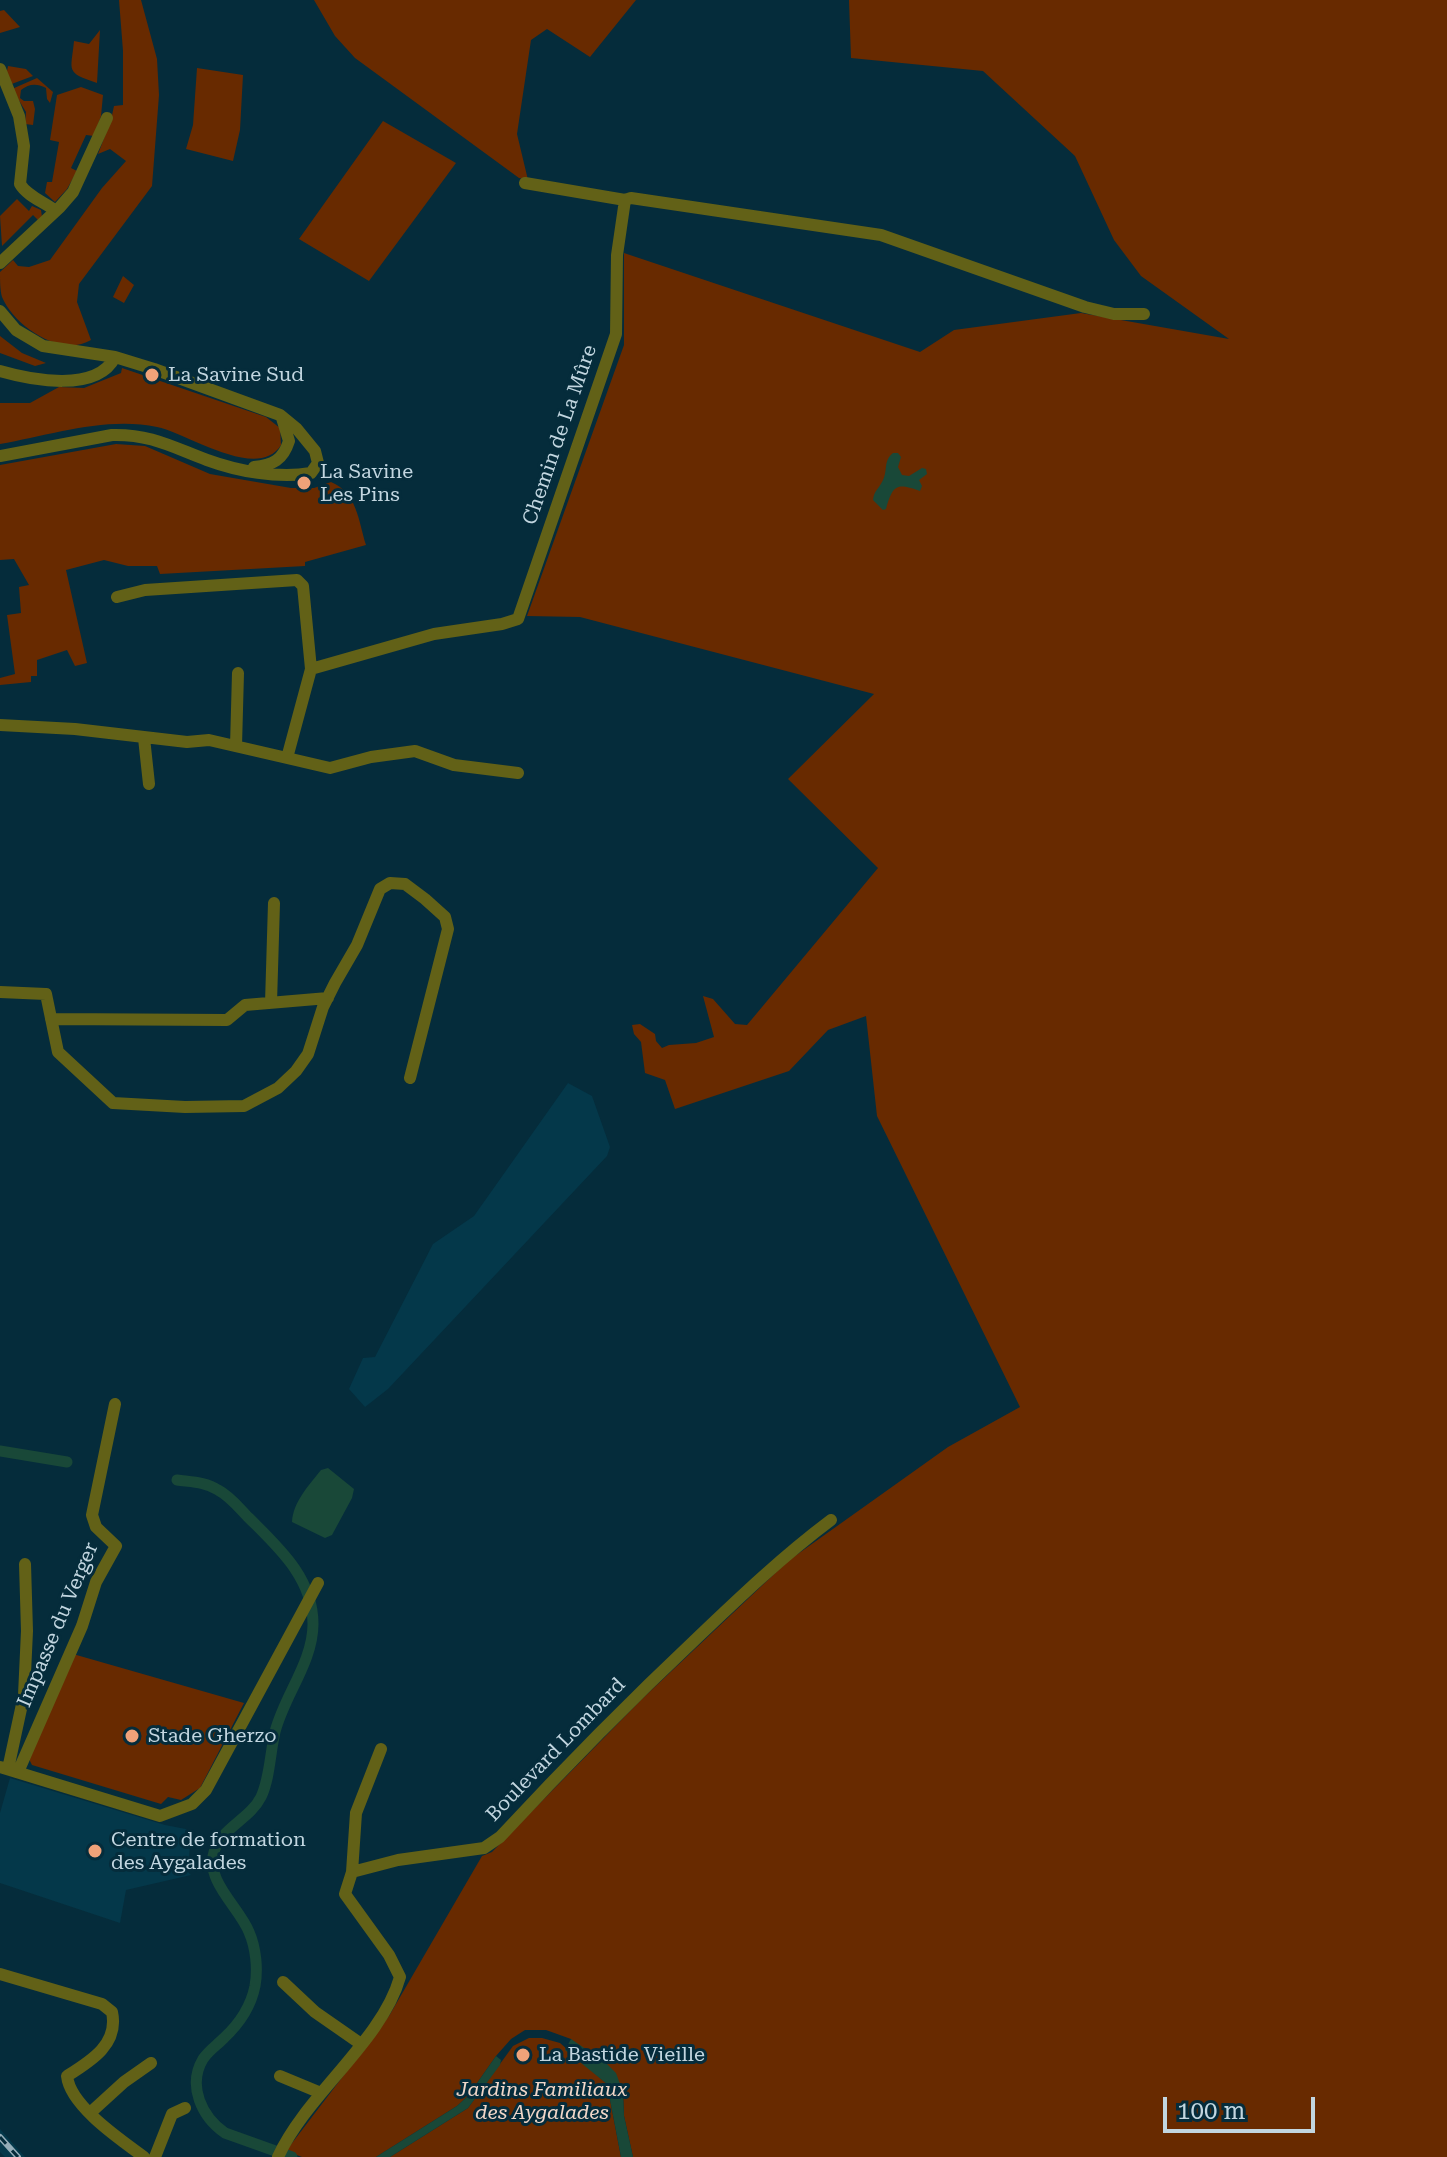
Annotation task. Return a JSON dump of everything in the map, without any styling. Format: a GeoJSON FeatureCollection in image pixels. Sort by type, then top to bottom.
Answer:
{"type":"FeatureCollection","features":[{"type":"Feature","properties":{"kind":"street"},"geometry":{"type":"LineString","coordinates":[[0,69],[19,116],[24,146],[20,184],[30,195],[56,211]]}},
{"type":"Feature","properties":{"kind":"street"},"geometry":{"type":"LineString","coordinates":[[0,263],[73,192],[107,118]]}},
{"type":"Feature","properties":{"kind":"street"},"geometry":{"type":"LineString","coordinates":[[525,183],[881,235],[1085,307],[1114,314],[1144,314]]}},
{"type":"Feature","properties":{"kind":"street","name":"Chemin de La Mûre"},"geometry":{"type":"LineString","coordinates":[[311,669],[434,634],[518,619],[616,334],[617,255],[625,200]]}},
{"type":"Feature","properties":{"kind":"street"},"geometry":{"type":"LineString","coordinates":[[0,311],[16,330],[43,346],[115,357],[280,415],[297,429],[318,456],[315,469],[303,474],[266,473],[205,459],[152,438],[131,434],[0,456]]}},
{"type":"Feature","properties":{"kind":"street"},"geometry":{"type":"LineString","coordinates":[[0,371],[25,378],[78,380],[107,368],[115,357]]}},
{"type":"Feature","properties":{"kind":"street"},"geometry":{"type":"LineString","coordinates":[[241,469],[266,466],[284,456],[289,441],[280,415]]}},
{"type":"Feature","properties":{"kind":"street"},"geometry":{"type":"LineString","coordinates":[[117,597],[145,590],[297,580],[303,586],[311,669],[287,758]]}},
{"type":"Feature","properties":{"kind":"street"},"geometry":{"type":"LineString","coordinates":[[236,746],[238,673]]}},
{"type":"Feature","properties":{"kind":"street"},"geometry":{"type":"LineString","coordinates":[[0,725],[75,729],[187,742],[209,740],[330,768],[371,757],[415,751],[454,765],[518,773]]}},
{"type":"Feature","properties":{"kind":"street"},"geometry":{"type":"LineString","coordinates":[[144,738],[149,784]]}},
{"type":"Feature","properties":{"kind":"street"},"geometry":{"type":"LineString","coordinates":[[0,992],[46,994],[58,1052],[113,1103],[244,1106],[278,1088],[296,1071],[308,1054],[328,998],[357,945],[380,889],[390,883],[405,884],[445,917],[448,929],[410,1078]]}},
{"type":"Feature","properties":{"kind":"street"},"geometry":{"type":"LineString","coordinates":[[271,1003],[274,903]]}},
{"type":"Feature","properties":{"kind":"street"},"geometry":{"type":"LineString","coordinates":[[51,1019],[227,1020],[245,1005],[328,998]]}},
{"type":"Feature","properties":{"kind":"street","name":"Impasse du Verger"},"geometry":{"type":"LineString","coordinates":[[8,1769],[82,1626],[96,1582],[116,1546],[96,1527],[92,1515],[115,1404]]}},
{"type":"Feature","properties":{"kind":"street","name":"Boulevard Lombard"},"geometry":{"type":"LineString","coordinates":[[352,1872],[398,1860],[484,1848],[500,1837],[583,1748],[666,1667],[787,1553],[831,1520]]}},
{"type":"Feature","properties":{"kind":"street"},"geometry":{"type":"LineString","coordinates":[[25,1564],[27,1631],[24,1695],[8,1769],[160,1816],[192,1804],[206,1790],[318,1583]]}},
{"type":"Feature","properties":{"kind":"street"},"geometry":{"type":"LineString","coordinates":[[280,2151],[361,2044],[396,1991],[400,1977],[389,1955],[345,1894],[352,1872],[356,1813],[381,1749]]}},
{"type":"Feature","properties":{"kind":"street"},"geometry":{"type":"LineString","coordinates":[[0,1974],[102,2004],[112,2012],[115,2025],[105,2047],[67,2076],[68,2088],[90,2113],[144,2157]]}},
{"type":"Feature","properties":{"kind":"street"},"geometry":{"type":"LineString","coordinates":[[283,1982],[315,2012],[361,2044]]}},
{"type":"Feature","properties":{"kind":"street"},"geometry":{"type":"LineString","coordinates":[[90,2113],[124,2082],[151,2063]]}},
{"type":"Feature","properties":{"kind":"street"},"geometry":{"type":"LineString","coordinates":[[280,2076],[321,2093]]}},
{"type":"Feature","properties":{"kind":"street"},"geometry":{"type":"LineString","coordinates":[[155,2157],[172,2114],[185,2108]]}},
{"type":"Feature","properties":{"kind":"shaded area"},"geometry":{"type":"Polygon","coordinates":[[[893,453],[901,457],[898,467],[902,475],[909,476],[922,468],[926,469],[927,474],[919,480],[922,486],[920,491],[897,488],[883,510],[873,500],[893,453]]]}},
{"type":"Feature","properties":{"kind":"shaded area"},"geometry":{"type":"Polygon","coordinates":[[[568,1083],[592,1096],[610,1147],[607,1156],[388,1389],[365,1407],[349,1389],[363,1358],[375,1357],[433,1244],[474,1216],[568,1083]]]}},
{"type":"Feature","properties":{"kind":"shaded area"},"geometry":{"type":"Polygon","coordinates":[[[328,1468],[354,1489],[332,1535],[325,1538],[292,1522],[302,1494],[321,1470],[328,1468]]]}},
{"type":"Feature","properties":{"kind":"shaded area","name":"Centre de formation des Aygalades"},"geometry":{"type":"Polygon","coordinates":[[[10,1778],[191,1830],[188,1872],[191,1875],[126,1890],[120,1923],[0,1883],[0,1813],[10,1778]]]}},
{"type":"Feature","properties":{"kind":"shaded area"},"geometry":{"type":"Polygon","coordinates":[[[571,2039],[616,2073],[623,2092],[624,2116],[633,2157],[621,2157],[607,2084],[565,2050],[571,2039]]]}},
{"type":"Feature","properties":{"kind":"shaded area"},"geometry":{"type":"Polygon","coordinates":[[[496,2056],[501,2060],[500,2065],[468,2108],[390,2157],[376,2157],[457,2106],[468,2096],[496,2056]]]}},
{"type":"Feature","properties":{"kind":"shaded area"},"geometry":{"type":"Polygon","coordinates":[[[0,2129],[25,2157],[5,2157],[0,2152],[0,2129]]]}},
{"type":"Feature","properties":{"kind":"green space"},"geometry":{"type":"Polygon","coordinates":[[[119,0],[141,0],[157,59],[159,95],[152,186],[79,284],[77,302],[91,340],[79,345],[66,345],[40,336],[17,318],[2,297],[0,272],[13,260],[18,266],[29,267],[50,260],[102,188],[126,161],[110,149],[98,154],[114,106],[123,105],[119,0]]]}},
{"type":"Feature","properties":{"kind":"green space"},"geometry":{"type":"Polygon","coordinates":[[[314,0],[636,0],[590,57],[547,29],[531,40],[517,134],[528,180],[519,178],[355,58],[335,36],[314,0]]]}},
{"type":"Feature","properties":{"kind":"green space"},"geometry":{"type":"Polygon","coordinates":[[[849,0],[1447,0],[1447,2157],[633,2157],[624,2116],[623,2092],[571,2039],[546,2030],[525,2030],[511,2039],[457,2106],[376,2157],[302,2157],[286,2151],[389,2016],[482,1856],[492,1852],[641,1700],[788,1561],[948,1447],[1020,1407],[877,1116],[866,1016],[828,1030],[789,1071],[675,1109],[665,1080],[645,1073],[641,1042],[634,1034],[632,1025],[640,1024],[655,1034],[662,1048],[714,1037],[703,996],[713,999],[735,1024],[747,1025],[878,868],[788,779],[874,694],[580,617],[527,616],[624,345],[624,253],[920,352],[954,330],[1081,313],[1229,339],[1141,276],[1114,240],[1075,156],[983,71],[851,58],[849,0]]]}},
{"type":"Feature","properties":{"kind":"green space"},"geometry":{"type":"Polygon","coordinates":[[[4,10],[20,27],[0,33],[0,11],[4,10]]]}},
{"type":"Feature","properties":{"kind":"green space"},"geometry":{"type":"Polygon","coordinates":[[[100,30],[97,83],[75,73],[72,59],[74,41],[89,44],[100,30]]]}},
{"type":"Feature","properties":{"kind":"green space"},"geometry":{"type":"Polygon","coordinates":[[[8,66],[26,69],[33,76],[9,85],[6,76],[8,66]]]}},
{"type":"Feature","properties":{"kind":"green space"},"geometry":{"type":"Polygon","coordinates":[[[197,68],[243,75],[240,130],[233,161],[186,149],[193,125],[197,68]]]}},
{"type":"Feature","properties":{"kind":"green space"},"geometry":{"type":"Polygon","coordinates":[[[37,78],[53,92],[50,103],[46,88],[33,85],[21,90],[20,98],[33,101],[35,109],[33,125],[25,124],[26,112],[12,89],[37,78]]]}},
{"type":"Feature","properties":{"kind":"green space"},"geometry":{"type":"Polygon","coordinates":[[[81,87],[103,95],[101,116],[94,136],[86,135],[71,168],[77,171],[55,202],[45,193],[47,182],[52,182],[59,142],[50,140],[57,95],[81,87]]]}},
{"type":"Feature","properties":{"kind":"green space"},"geometry":{"type":"Polygon","coordinates":[[[383,121],[456,163],[369,281],[299,239],[383,121]]]}},
{"type":"Feature","properties":{"kind":"green space"},"geometry":{"type":"Polygon","coordinates":[[[17,199],[29,211],[32,206],[41,210],[42,217],[38,220],[33,215],[2,246],[0,216],[17,199]]]}},
{"type":"Feature","properties":{"kind":"green space"},"geometry":{"type":"Polygon","coordinates":[[[123,276],[134,285],[124,303],[113,297],[123,276]]]}},
{"type":"Feature","properties":{"kind":"green space"},"geometry":{"type":"Polygon","coordinates":[[[0,336],[22,353],[46,363],[35,366],[0,353],[0,336]]]}},
{"type":"Feature","properties":{"kind":"green space"},"geometry":{"type":"Polygon","coordinates":[[[122,368],[266,417],[280,428],[281,445],[270,455],[256,459],[240,457],[170,431],[138,424],[78,428],[0,444],[0,403],[30,403],[59,387],[84,388],[121,373],[122,368]]]}},
{"type":"Feature","properties":{"kind":"green space"},"geometry":{"type":"Polygon","coordinates":[[[116,444],[145,446],[210,474],[291,488],[314,488],[331,482],[351,500],[366,545],[305,562],[305,566],[160,574],[157,566],[128,566],[104,560],[66,570],[87,663],[75,666],[67,650],[37,660],[37,676],[31,676],[31,682],[0,685],[0,678],[15,674],[7,615],[21,613],[19,587],[29,585],[14,559],[0,560],[0,465],[116,444]]]}},
{"type":"Feature","properties":{"kind":"green space","name":"Stade Gherzo"},"geometry":{"type":"Polygon","coordinates":[[[73,1654],[244,1703],[200,1788],[181,1800],[168,1797],[161,1804],[32,1765],[29,1759],[73,1654]]]}},
{"type":"Feature","properties":{"kind":"green space","name":"Jardins Familiaux des Aygalades"},"geometry":{"type":"Polygon","coordinates":[[[529,2038],[560,2043],[607,2084],[621,2157],[390,2157],[468,2108],[513,2046],[529,2038]]]}},
{"type":"Feature","properties":{"kind":"waterway"},"geometry":{"type":"LineString","coordinates":[[0,1451],[67,1462]]}},
{"type":"Feature","properties":{"kind":"waterway"},"geometry":{"type":"LineString","coordinates":[[177,1480],[208,1485],[231,1499],[292,1565],[301,1578],[311,1607],[312,1638],[279,1719],[264,1790],[256,1805],[223,1836],[214,1852],[214,1873],[218,1883],[251,1938],[256,1959],[256,1979],[251,2001],[244,2014],[205,2056],[196,2080],[204,2110],[225,2133],[292,2157]]}},
{"type":"Feature","properties":{"kind":"railway"},"geometry":{"type":"LineString","coordinates":[[0,2137],[18,2157]]}},
{"type":"Feature","properties":{"kind":"place","name":"La Savine Sud"},"geometry":{"type":"Point","coordinates":[152,375]}},
{"type":"Feature","properties":{"kind":"place","name":"La Savine Les Pins"},"geometry":{"type":"Point","coordinates":[304,483]}},
{"type":"Feature","properties":{"kind":"place","name":"Stade Gherzo"},"geometry":{"type":"Point","coordinates":[132,1736]}},
{"type":"Feature","properties":{"kind":"place","name":"Centre de formation des Aygalades"},"geometry":{"type":"Point","coordinates":[95,1851]}},
{"type":"Feature","properties":{"kind":"place","name":"La Bastide Vieille"},"geometry":{"type":"Point","coordinates":[523,2055]}}]}
